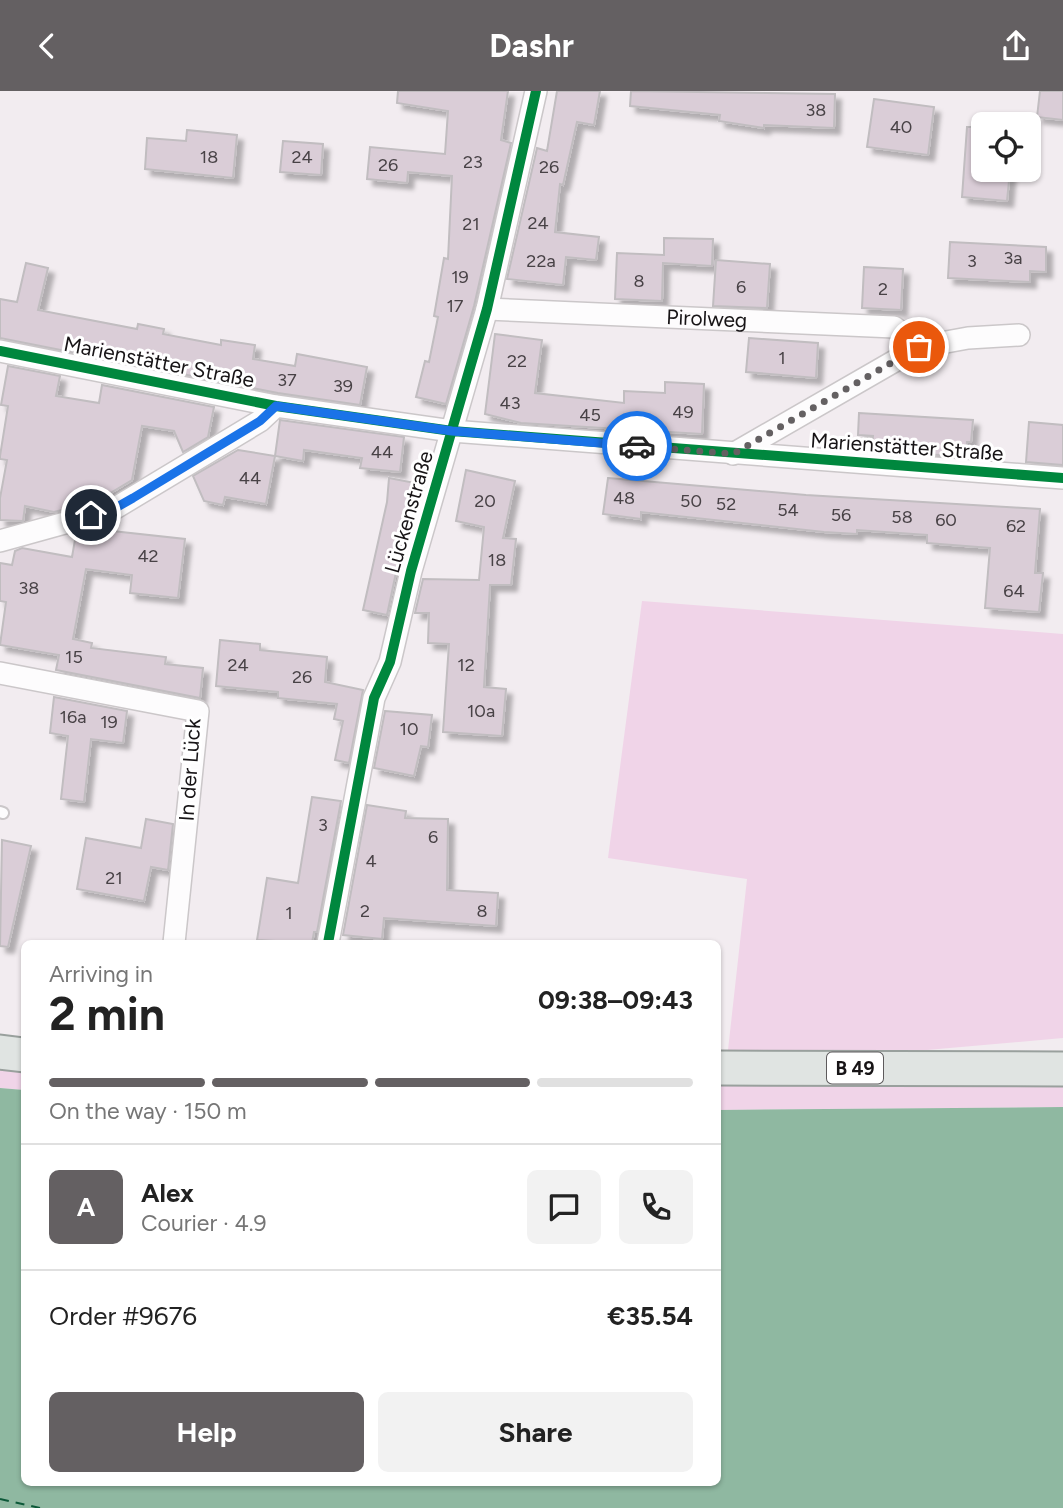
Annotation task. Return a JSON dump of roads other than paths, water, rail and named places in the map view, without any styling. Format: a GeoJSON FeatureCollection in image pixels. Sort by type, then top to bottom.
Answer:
{"type":"FeatureCollection","features":[{"type":"Feature","properties":{"kind":"main road","name":"B 49"},"geometry":{"type":"LineString","coordinates":[[992,1066],[1063,1051]]}},
{"type":"Feature","properties":{"kind":"main road"},"geometry":{"type":"LineString","coordinates":[[0,1052],[21,1055]]}},
{"type":"Feature","properties":{"kind":"main road","name":"B 49"},"geometry":{"type":"LineString","coordinates":[[721,1068],[992,1066],[1063,1069]]}},
{"type":"Feature","properties":{"kind":"street","name":"Lückenstraße"},"geometry":{"type":"LineString","coordinates":[[329,940],[374,698],[390,662],[411,571],[487,309],[536,91]]}},
{"type":"Feature","properties":{"kind":"street","name":"Pirolweg"},"geometry":{"type":"LineString","coordinates":[[487,309],[894,327],[919,347]]}},
{"type":"Feature","properties":{"kind":"street"},"geometry":{"type":"LineString","coordinates":[[733,454],[919,347],[968,338],[1019,335]]}},
{"type":"Feature","properties":{"kind":"street","name":"Marienstätter Straße"},"geometry":{"type":"LineString","coordinates":[[0,351],[276,406],[452,431],[1063,478]]}},
{"type":"Feature","properties":{"kind":"street"},"geometry":{"type":"LineString","coordinates":[[0,541],[112,510],[260,421],[276,406]]}},
{"type":"Feature","properties":{"kind":"street","name":"In der Lück"},"geometry":{"type":"LineString","coordinates":[[0,673],[198,711],[174,940]]}}]}
